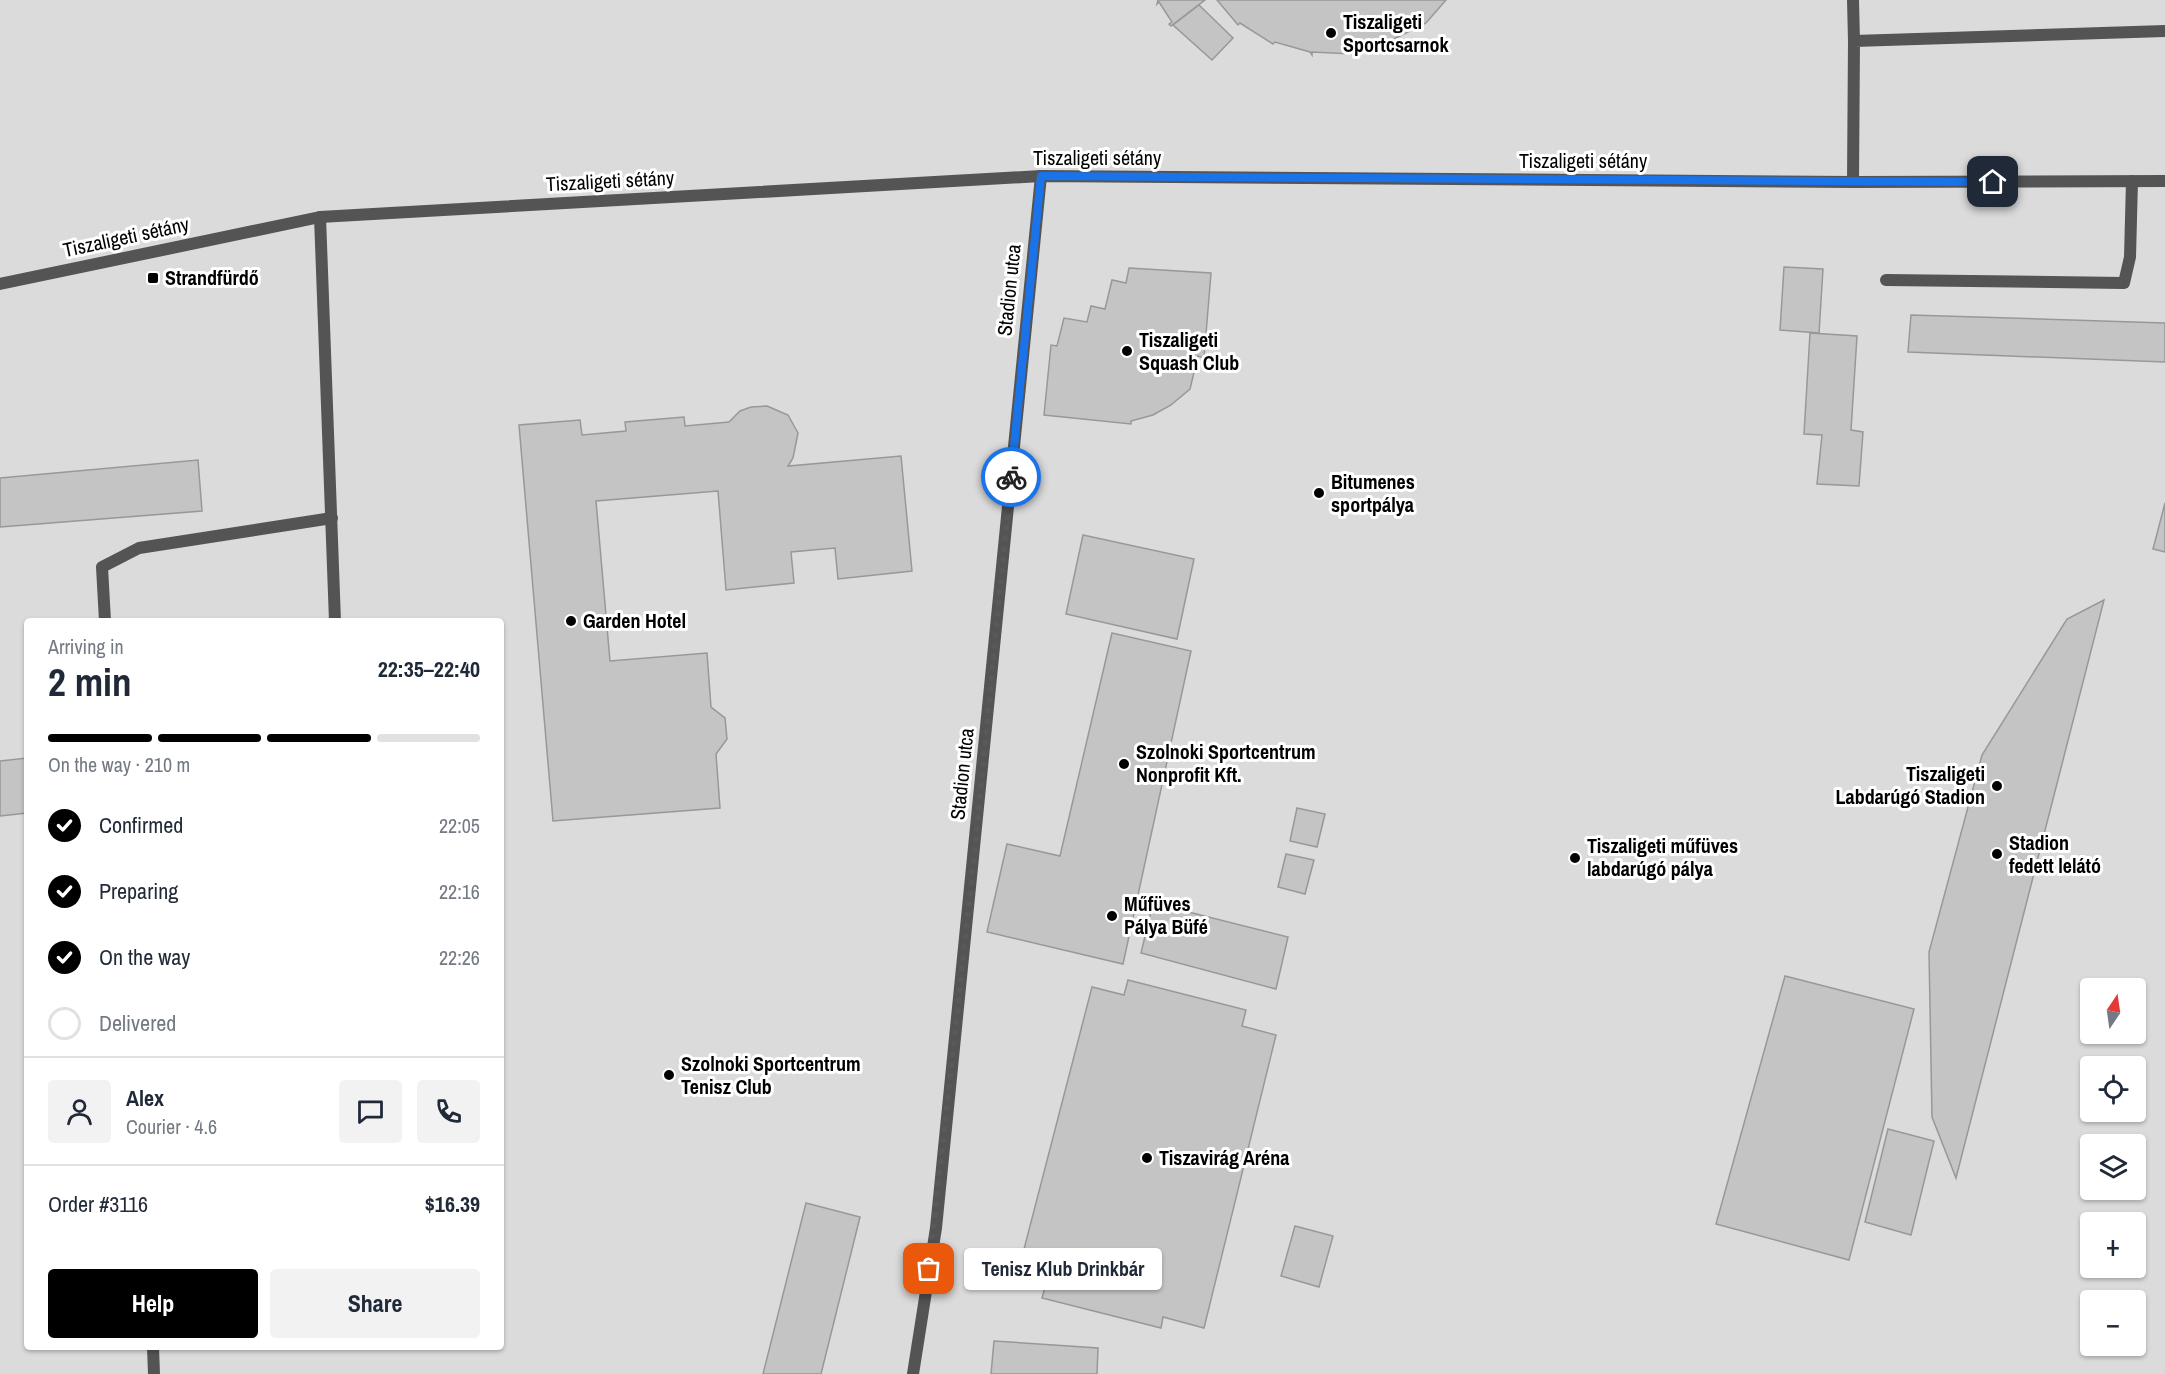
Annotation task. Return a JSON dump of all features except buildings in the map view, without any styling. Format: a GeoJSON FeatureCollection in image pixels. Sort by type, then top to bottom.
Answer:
{"type":"FeatureCollection","features":[{"type":"Feature","properties":{"kind":"street"},"geometry":{"type":"LineString","coordinates":[[1853,0],[1853,182]]}},
{"type":"Feature","properties":{"kind":"street"},"geometry":{"type":"LineString","coordinates":[[1854,41],[2165,31]]}},
{"type":"Feature","properties":{"kind":"street","name":"Tiszaligeti sétány"},"geometry":{"type":"LineString","coordinates":[[0,284],[320,217],[1041,176],[1853,182],[2165,181]]}},
{"type":"Feature","properties":{"kind":"street","name":"Stadion utca"},"geometry":{"type":"LineString","coordinates":[[913,1374],[936,1228],[1041,176]]}},
{"type":"Feature","properties":{"kind":"street"},"geometry":{"type":"LineString","coordinates":[[1886,280],[2124,283],[2130,257],[2132,181]]}},
{"type":"Feature","properties":{"kind":"street"},"geometry":{"type":"LineString","coordinates":[[320,217],[335,618]]}},
{"type":"Feature","properties":{"kind":"street"},"geometry":{"type":"LineString","coordinates":[[105,618],[102,567],[139,548],[332,518]]}},
{"type":"Feature","properties":{"kind":"street"},"geometry":{"type":"LineString","coordinates":[[153,1350],[154,1374]]}},
{"type":"Feature","properties":{"kind":"shaded area"},"geometry":{"type":"Polygon","coordinates":[[[0,0],[2165,0],[2165,1374],[0,1374],[0,0]]]}},
{"type":"Feature","properties":{"kind":"way so far"},"geometry":{"type":"LineString","coordinates":[[929,1269],[936,1228],[1011,477]]}},
{"type":"Feature","properties":{"kind":"place","name":"Tiszaligeti Sportcsarnok"},"geometry":{"type":"Point","coordinates":[1331,33]}},
{"type":"Feature","properties":{"kind":"place","name":"Strandfürdő"},"geometry":{"type":"Point","coordinates":[153,278]}},
{"type":"Feature","properties":{"kind":"place","name":"Tiszaligeti Squash Club"},"geometry":{"type":"Point","coordinates":[1127,351]}},
{"type":"Feature","properties":{"kind":"place","name":"Bitumenes sportpálya"},"geometry":{"type":"Point","coordinates":[1319,493]}},
{"type":"Feature","properties":{"kind":"place","name":"Garden Hotel"},"geometry":{"type":"Point","coordinates":[571,621]}},
{"type":"Feature","properties":{"kind":"place","name":"Szolnoki Sportcentrum Nonprofit Kft."},"geometry":{"type":"Point","coordinates":[1124,764]}},
{"type":"Feature","properties":{"kind":"place","name":"Tiszaligeti Labdarúgó Stadion"},"geometry":{"type":"Point","coordinates":[1997,786]}},
{"type":"Feature","properties":{"kind":"place","name":"Stadion fedett lelátó"},"geometry":{"type":"Point","coordinates":[1997,854]}},
{"type":"Feature","properties":{"kind":"place","name":"Tiszaligeti műfüves labdarúgó pálya"},"geometry":{"type":"Point","coordinates":[1575,858]}},
{"type":"Feature","properties":{"kind":"place","name":"Műfüves Pálya Büfé"},"geometry":{"type":"Point","coordinates":[1112,916]}},
{"type":"Feature","properties":{"kind":"place","name":"Szolnoki Sportcentrum Tenisz Club"},"geometry":{"type":"Point","coordinates":[669,1075]}},
{"type":"Feature","properties":{"kind":"place","name":"Tiszavirág Aréna"},"geometry":{"type":"Point","coordinates":[1147,1158]}},
{"type":"Feature","properties":{"kind":"place","name":"Tenisz Klub Drinkbár"},"geometry":{"type":"Point","coordinates":[929,1269]}},
{"type":"Feature","properties":{"kind":"route"},"geometry":{"type":"LineString","coordinates":[[1011,477],[1041,176],[1993,182]]}}]}
